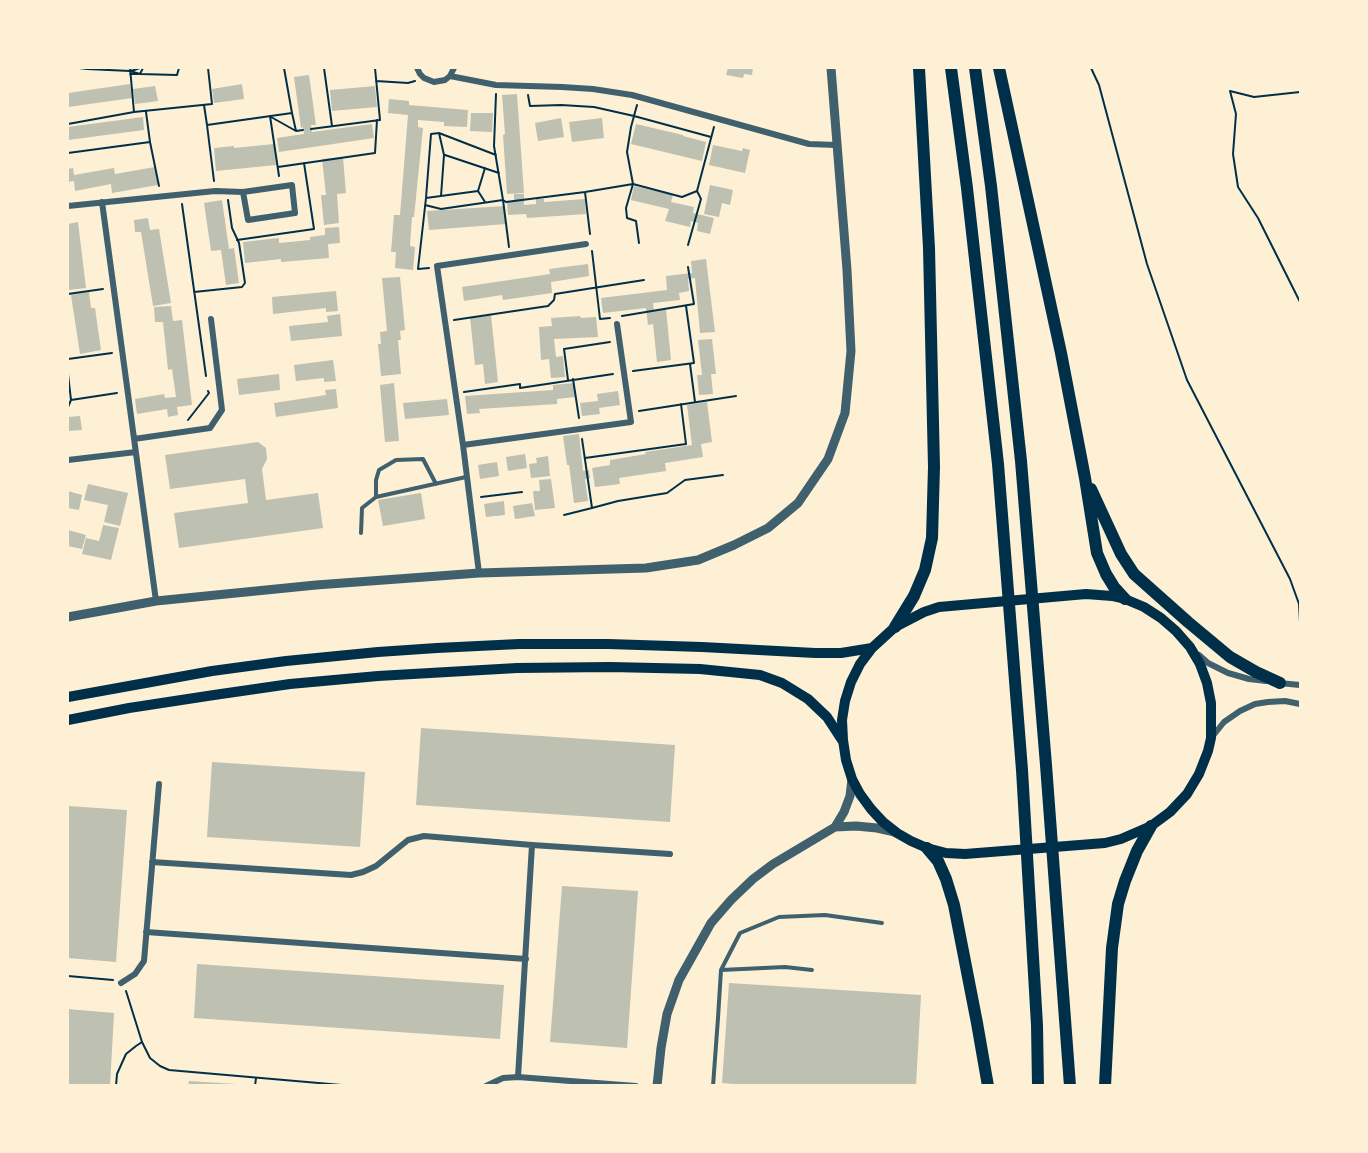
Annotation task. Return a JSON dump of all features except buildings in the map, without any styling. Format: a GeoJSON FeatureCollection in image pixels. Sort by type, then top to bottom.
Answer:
{"type":"FeatureCollection","features":[{"type":"Feature","properties":{"kind":"highway"},"geometry":{"type":"LineString","coordinates":[[895,627],[914,596],[925,570],[932,538],[934,467],[929,248],[920,68]]}},
{"type":"Feature","properties":{"kind":"highway"},"geometry":{"type":"LineString","coordinates":[[951,68],[998,464],[1022,770],[1037,1025],[1038,1086]]}},
{"type":"Feature","properties":{"kind":"highway"},"geometry":{"type":"LineString","coordinates":[[975,68],[992,197],[1021,461],[1046,754],[1070,1086]]}},
{"type":"Feature","properties":{"kind":"highway"},"geometry":{"type":"LineString","coordinates":[[999,68],[1058,342],[1085,478],[1097,553],[1114,588],[1125,599]]}},
{"type":"Feature","properties":{"kind":"highway"},"geometry":{"type":"LineString","coordinates":[[1085,478],[1134,574],[1230,657],[1280,683]]}},
{"type":"Feature","properties":{"kind":"highway"},"geometry":{"type":"LineString","coordinates":[[1105,1086],[1112,948],[1118,904],[1125,880],[1150,826]]}},
{"type":"Feature","properties":{"kind":"highway"},"geometry":{"type":"LineString","coordinates":[[927,848],[938,861],[954,905],[988,1086]]}},
{"type":"Feature","properties":{"kind":"main road"},"geometry":{"type":"LineString","coordinates":[[1086,594],[1125,599],[1144,607],[1176,631],[1190,647],[1207,683],[1211,703],[1211,738],[1208,751],[1199,774],[1186,795],[1170,812],[1150,826],[1128,837],[1105,843],[956,854],[927,848],[897,833],[883,822],[860,795],[846,760],[842,720],[845,701],[860,664],[872,648],[895,627],[924,612],[955,605],[1086,594]]}},
{"type":"Feature","properties":{"kind":"main road"},"geometry":{"type":"LineString","coordinates":[[68,697],[212,671],[437,648],[519,644],[608,644],[841,653],[872,648]]}},
{"type":"Feature","properties":{"kind":"main road"},"geometry":{"type":"LineString","coordinates":[[68,720],[129,708],[290,684],[378,676],[517,669],[610,667],[700,669],[760,675],[782,682],[808,699],[827,717],[843,740]]}},
{"type":"Feature","properties":{"kind":"street"},"geometry":{"type":"LineString","coordinates":[[417,68],[424,78],[440,82],[450,76],[454,68]]}},
{"type":"Feature","properties":{"kind":"street"},"geometry":{"type":"LineString","coordinates":[[68,617],[156,602],[316,585],[479,573],[646,568],[698,560],[768,528],[798,503],[828,459],[845,413],[852,351],[831,68]]}},
{"type":"Feature","properties":{"kind":"street"},"geometry":{"type":"LineString","coordinates":[[450,76],[496,85],[593,89],[640,97],[809,144],[836,145]]}},
{"type":"Feature","properties":{"kind":"street"},"geometry":{"type":"LineString","coordinates":[[68,206],[215,191],[243,192],[292,185],[295,213],[248,220],[243,192]]}},
{"type":"Feature","properties":{"kind":"street"},"geometry":{"type":"LineString","coordinates":[[102,202],[156,602]]}},
{"type":"Feature","properties":{"kind":"street"},"geometry":{"type":"LineString","coordinates":[[479,573],[437,266],[586,244]]}},
{"type":"Feature","properties":{"kind":"street"},"geometry":{"type":"LineString","coordinates":[[134,439],[210,428],[222,410],[211,319]]}},
{"type":"Feature","properties":{"kind":"street"},"geometry":{"type":"LineString","coordinates":[[463,445],[632,422],[617,324]]}},
{"type":"Feature","properties":{"kind":"street"},"geometry":{"type":"LineString","coordinates":[[68,460],[136,452]]}},
{"type":"Feature","properties":{"kind":"street"},"geometry":{"type":"LineString","coordinates":[[1190,647],[1208,663],[1228,673],[1249,679],[1300,685]]}},
{"type":"Feature","properties":{"kind":"street"},"geometry":{"type":"LineString","coordinates":[[1211,738],[1224,722],[1255,704],[1286,702],[1300,704]]}},
{"type":"Feature","properties":{"kind":"street"},"geometry":{"type":"LineString","coordinates":[[657,1086],[667,1014],[680,980],[711,923],[730,900],[753,879],[773,864],[835,827],[850,796],[852,778]]}},
{"type":"Feature","properties":{"kind":"street"},"geometry":{"type":"LineString","coordinates":[[121,983],[135,974],[144,962],[159,784]]}},
{"type":"Feature","properties":{"kind":"street"},"geometry":{"type":"LineString","coordinates":[[835,827],[866,827],[897,833]]}},
{"type":"Feature","properties":{"kind":"street"},"geometry":{"type":"LineString","coordinates":[[152,862],[351,875],[376,866],[408,840],[424,836],[670,854]]}},
{"type":"Feature","properties":{"kind":"street"},"geometry":{"type":"LineString","coordinates":[[518,1077],[532,845]]}},
{"type":"Feature","properties":{"kind":"street"},"geometry":{"type":"LineString","coordinates":[[147,932],[526,959]]}},
{"type":"Feature","properties":{"kind":"street"},"geometry":{"type":"LineString","coordinates":[[486,1086],[503,1078],[518,1077],[636,1086]]}},
{"type":"Feature","properties":{"kind":"lane"},"geometry":{"type":"LineString","coordinates":[[376,497],[376,480],[379,470],[396,460],[423,459],[436,484]]}},
{"type":"Feature","properties":{"kind":"lane"},"geometry":{"type":"LineString","coordinates":[[361,533],[362,508],[376,497],[466,477]]}},
{"type":"Feature","properties":{"kind":"lane"},"geometry":{"type":"LineString","coordinates":[[713,1086],[720,970],[740,933],[779,918],[825,915],[882,923]]}},
{"type":"Feature","properties":{"kind":"lane"},"geometry":{"type":"LineString","coordinates":[[720,970],[785,968],[812,970]]}},
{"type":"Feature","properties":{"kind":"path"},"geometry":{"type":"LineString","coordinates":[[79,68],[177,75],[179,68]]}},
{"type":"Feature","properties":{"kind":"path"},"geometry":{"type":"LineString","coordinates":[[130,71],[142,68],[141,74]]}},
{"type":"Feature","properties":{"kind":"path"},"geometry":{"type":"LineString","coordinates":[[68,124],[134,110],[146,111],[212,104],[208,68]]}},
{"type":"Feature","properties":{"kind":"path"},"geometry":{"type":"LineString","coordinates":[[284,68],[296,131]]}},
{"type":"Feature","properties":{"kind":"path"},"geometry":{"type":"LineString","coordinates":[[324,68],[332,126]]}},
{"type":"Feature","properties":{"kind":"path"},"geometry":{"type":"LineString","coordinates":[[278,167],[375,153],[377,120],[380,120],[375,68]]}},
{"type":"Feature","properties":{"kind":"path"},"geometry":{"type":"LineString","coordinates":[[1091,68],[1099,86],[1147,264],[1187,380],[1290,579],[1299,604],[1300,622]]}},
{"type":"Feature","properties":{"kind":"path"},"geometry":{"type":"LineString","coordinates":[[130,71],[134,110]]}},
{"type":"Feature","properties":{"kind":"path"},"geometry":{"type":"LineString","coordinates":[[376,81],[408,83],[424,78]]}},
{"type":"Feature","properties":{"kind":"path"},"geometry":{"type":"LineString","coordinates":[[496,85],[494,146],[510,255]]}},
{"type":"Feature","properties":{"kind":"path"},"geometry":{"type":"LineString","coordinates":[[1300,92],[1254,98],[1230,91],[1236,114],[1233,154],[1238,186],[1258,218],[1300,302]]}},
{"type":"Feature","properties":{"kind":"path"},"geometry":{"type":"LineString","coordinates":[[527,93],[530,106],[594,107],[711,136]]}},
{"type":"Feature","properties":{"kind":"path"},"geometry":{"type":"LineString","coordinates":[[639,243],[636,221],[627,218],[626,208],[633,184],[627,152],[640,97]]}},
{"type":"Feature","properties":{"kind":"path"},"geometry":{"type":"LineString","coordinates":[[204,105],[215,191]]}},
{"type":"Feature","properties":{"kind":"path"},"geometry":{"type":"LineString","coordinates":[[146,111],[161,197]]}},
{"type":"Feature","properties":{"kind":"path"},"geometry":{"type":"LineString","coordinates":[[207,125],[292,113]]}},
{"type":"Feature","properties":{"kind":"path"},"geometry":{"type":"LineString","coordinates":[[270,116],[296,131],[303,130]]}},
{"type":"Feature","properties":{"kind":"path"},"geometry":{"type":"LineString","coordinates":[[270,116],[281,187]]}},
{"type":"Feature","properties":{"kind":"path"},"geometry":{"type":"LineString","coordinates":[[688,245],[701,199],[697,191],[716,118]]}},
{"type":"Feature","properties":{"kind":"path"},"geometry":{"type":"LineString","coordinates":[[311,129],[377,120]]}},
{"type":"Feature","properties":{"kind":"path"},"geometry":{"type":"LineString","coordinates":[[437,266],[418,269],[430,134],[439,133],[496,155]]}},
{"type":"Feature","properties":{"kind":"path"},"geometry":{"type":"LineString","coordinates":[[439,133],[444,154],[441,196]]}},
{"type":"Feature","properties":{"kind":"path"},"geometry":{"type":"LineString","coordinates":[[68,153],[150,141]]}},
{"type":"Feature","properties":{"kind":"path"},"geometry":{"type":"LineString","coordinates":[[444,154],[499,173]]}},
{"type":"Feature","properties":{"kind":"path"},"geometry":{"type":"LineString","coordinates":[[485,168],[478,191],[485,202]]}},
{"type":"Feature","properties":{"kind":"path"},"geometry":{"type":"LineString","coordinates":[[425,205],[441,209],[633,184],[682,197],[697,191]]}},
{"type":"Feature","properties":{"kind":"path"},"geometry":{"type":"LineString","coordinates":[[194,292],[242,287],[245,283],[239,243],[232,228],[226,191]]}},
{"type":"Feature","properties":{"kind":"path"},"geometry":{"type":"LineString","coordinates":[[426,198],[478,191]]}},
{"type":"Feature","properties":{"kind":"path"},"geometry":{"type":"LineString","coordinates":[[585,192],[600,319],[694,304],[688,267]]}},
{"type":"Feature","properties":{"kind":"path"},"geometry":{"type":"LineString","coordinates":[[179,433],[209,393],[180,195]]}},
{"type":"Feature","properties":{"kind":"path"},"geometry":{"type":"LineString","coordinates":[[445,322],[548,306],[554,300],[555,294],[644,280]]}},
{"type":"Feature","properties":{"kind":"path"},"geometry":{"type":"LineString","coordinates":[[68,294],[112,287]]}},
{"type":"Feature","properties":{"kind":"path"},"geometry":{"type":"LineString","coordinates":[[455,393],[520,384],[520,388],[694,363],[686,306]]}},
{"type":"Feature","properties":{"kind":"path"},"geometry":{"type":"LineString","coordinates":[[568,380],[564,349],[620,341]]}},
{"type":"Feature","properties":{"kind":"path"},"geometry":{"type":"LineString","coordinates":[[68,359],[122,351]]}},
{"type":"Feature","properties":{"kind":"path"},"geometry":{"type":"LineString","coordinates":[[690,364],[695,402]]}},
{"type":"Feature","properties":{"kind":"path"},"geometry":{"type":"LineString","coordinates":[[68,374],[71,400],[68,407]]}},
{"type":"Feature","properties":{"kind":"path"},"geometry":{"type":"LineString","coordinates":[[573,379],[592,508]]}},
{"type":"Feature","properties":{"kind":"path"},"geometry":{"type":"LineString","coordinates":[[71,400],[127,392]]}},
{"type":"Feature","properties":{"kind":"path"},"geometry":{"type":"LineString","coordinates":[[630,412],[736,396]]}},
{"type":"Feature","properties":{"kind":"path"},"geometry":{"type":"LineString","coordinates":[[585,458],[686,444],[681,404]]}},
{"type":"Feature","properties":{"kind":"path"},"geometry":{"type":"LineString","coordinates":[[564,515],[618,501],[667,493],[686,480],[723,475]]}},
{"type":"Feature","properties":{"kind":"path"},"geometry":{"type":"LineString","coordinates":[[469,499],[522,492]]}},
{"type":"Feature","properties":{"kind":"path"},"geometry":{"type":"LineString","coordinates":[[68,976],[106,979],[121,983],[127,992],[142,1042],[150,1058],[169,1070],[353,1086]]}},
{"type":"Feature","properties":{"kind":"path"},"geometry":{"type":"LineString","coordinates":[[116,1086],[117,1074],[126,1054],[142,1042]]}},
{"type":"Feature","properties":{"kind":"path"},"geometry":{"type":"LineString","coordinates":[[255,1086],[256,1078]]}}]}
